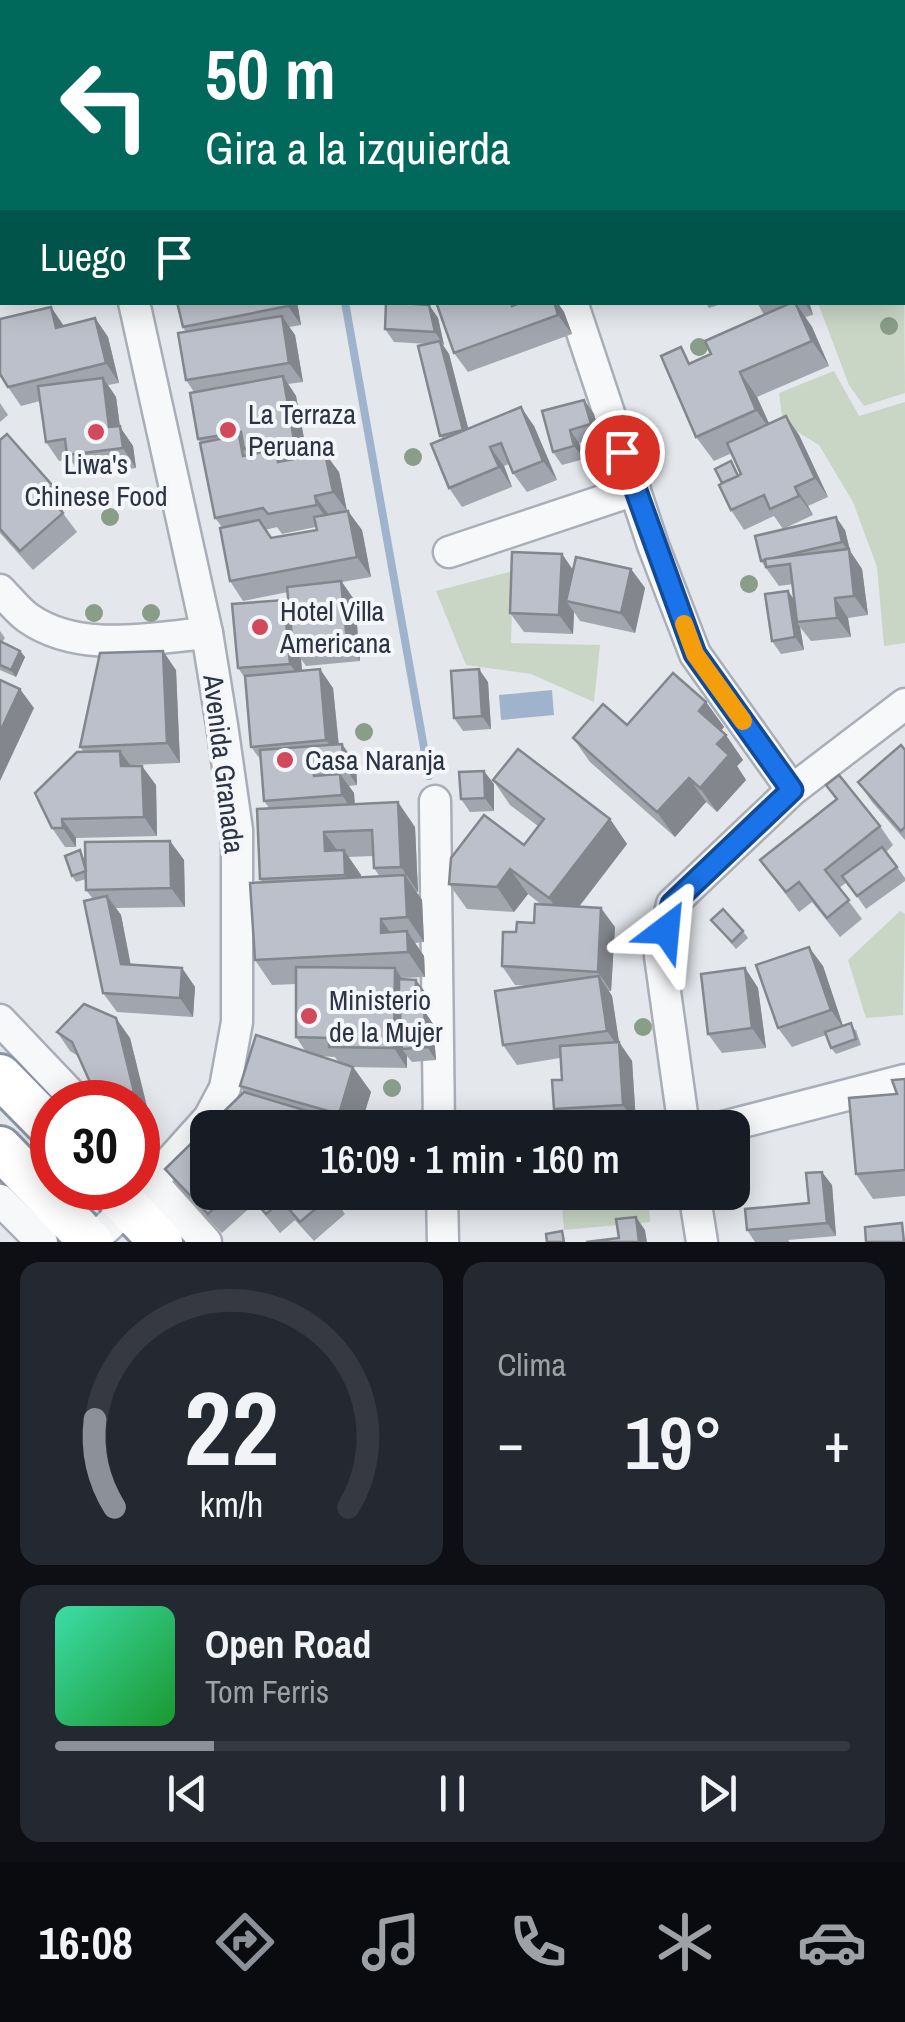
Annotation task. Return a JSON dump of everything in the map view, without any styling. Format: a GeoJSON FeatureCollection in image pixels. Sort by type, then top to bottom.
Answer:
{"type":"FeatureCollection","features":[{"type":"Feature","properties":{"kind":"highway"},"geometry":{"type":"LineString","coordinates":[[0,1076],[30,1107]]}},
{"type":"Feature","properties":{"kind":"highway"},"geometry":{"type":"LineString","coordinates":[[0,1148],[91,1242]]}},
{"type":"Feature","properties":{"kind":"highway"},"geometry":{"type":"LineString","coordinates":[[145,1210],[162,1242]]}},
{"type":"Feature","properties":{"kind":"street","name":"Avenida Granada"},"geometry":{"type":"LineString","coordinates":[[135,305],[207,633],[238,830],[237,1022],[224,1088],[208,1118],[160,1160]]}},
{"type":"Feature","properties":{"kind":"street"},"geometry":{"type":"LineString","coordinates":[[573,305],[634,490],[695,654],[792,790]]}},
{"type":"Feature","properties":{"kind":"street"},"geometry":{"type":"LineString","coordinates":[[449,552],[634,490]]}},
{"type":"Feature","properties":{"kind":"street"},"geometry":{"type":"LineString","coordinates":[[0,590],[27,618],[64,636],[109,642],[207,633]]}},
{"type":"Feature","properties":{"kind":"street"},"geometry":{"type":"LineString","coordinates":[[681,1110],[660,956],[672,904],[792,790],[905,704]]}},
{"type":"Feature","properties":{"kind":"street"},"geometry":{"type":"LineString","coordinates":[[435,801],[439,1110]]}},
{"type":"Feature","properties":{"kind":"street"},"geometry":{"type":"LineString","coordinates":[[0,1020],[57,1080]]}},
{"type":"Feature","properties":{"kind":"street"},"geometry":{"type":"LineString","coordinates":[[750,1120],[905,1080]]}},
{"type":"Feature","properties":{"kind":"street"},"geometry":{"type":"LineString","coordinates":[[0,1200],[42,1242]]}},
{"type":"Feature","properties":{"kind":"street"},"geometry":{"type":"LineString","coordinates":[[160,1207],[206,1242]]}},
{"type":"Feature","properties":{"kind":"street","name":"Avenida Granada"},"geometry":{"type":"LineString","coordinates":[[91,1242],[114,1210]]}},
{"type":"Feature","properties":{"kind":"street"},"geometry":{"type":"LineString","coordinates":[[442,1210],[443,1242]]}},
{"type":"Feature","properties":{"kind":"street"},"geometry":{"type":"LineString","coordinates":[[697,1210],[702,1242]]}},
{"type":"Feature","properties":{"kind":"green space"},"geometry":{"type":"Polygon","coordinates":[[[819,305],[904,305],[905,393],[864,406],[849,385],[819,305]]]}},
{"type":"Feature","properties":{"kind":"green space"},"geometry":{"type":"Polygon","coordinates":[[[834,371],[859,416],[905,402],[905,643],[884,646],[877,567],[853,502],[819,445],[783,423],[779,393],[834,371]]]}},
{"type":"Feature","properties":{"kind":"green space"},"geometry":{"type":"Polygon","coordinates":[[[513,571],[511,643],[600,645],[594,702],[531,674],[466,665],[436,591],[513,571]]]}},
{"type":"Feature","properties":{"kind":"green space"},"geometry":{"type":"Polygon","coordinates":[[[900,911],[905,914],[903,1015],[866,1018],[848,960],[900,911]]]}},
{"type":"Feature","properties":{"kind":"green space"},"geometry":{"type":"Polygon","coordinates":[[[562,1210],[649,1210],[650,1222],[564,1230],[562,1210]]]}},
{"type":"Feature","properties":{"kind":"water"},"geometry":{"type":"Polygon","coordinates":[[[552,690],[554,715],[501,720],[499,695],[552,690]]]}},
{"type":"Feature","properties":{"kind":"building"},"geometry":{"type":"Polygon","coordinates":[[[178,305],[288,306],[183,327],[178,305]]]}},
{"type":"Feature","properties":{"kind":"building"},"geometry":{"type":"Polygon","coordinates":[[[386,305],[429,305],[435,332],[385,329],[386,305]]]}},
{"type":"Feature","properties":{"kind":"building"},"geometry":{"type":"Polygon","coordinates":[[[437,305],[555,305],[558,315],[454,353],[437,305]]]}},
{"type":"Feature","properties":{"kind":"building"},"geometry":{"type":"Polygon","coordinates":[[[786,305],[796,305],[812,341],[740,372],[756,410],[696,437],[661,356],[681,347],[689,364],[711,354],[705,341],[786,305]]]}},
{"type":"Feature","properties":{"kind":"building"},"geometry":{"type":"Polygon","coordinates":[[[51,307],[56,328],[95,318],[106,363],[8,387],[0,374],[0,319],[51,307]]]}},
{"type":"Feature","properties":{"kind":"building"},"geometry":{"type":"Polygon","coordinates":[[[282,316],[289,363],[186,380],[178,333],[282,316]]]}},
{"type":"Feature","properties":{"kind":"building"},"geometry":{"type":"Polygon","coordinates":[[[440,341],[463,430],[440,436],[418,346],[440,341]]]}},
{"type":"Feature","properties":{"kind":"building"},"geometry":{"type":"Polygon","coordinates":[[[283,376],[294,440],[244,449],[241,432],[198,439],[190,393],[283,376]]]}},
{"type":"Feature","properties":{"kind":"building"},"geometry":{"type":"Polygon","coordinates":[[[103,378],[109,427],[120,426],[123,448],[67,455],[65,439],[46,442],[38,386],[103,378]]]}},
{"type":"Feature","properties":{"kind":"building"},"geometry":{"type":"Polygon","coordinates":[[[584,400],[591,424],[570,430],[574,446],[553,452],[542,411],[584,400]]]}},
{"type":"Feature","properties":{"kind":"building"},"geometry":{"type":"Polygon","coordinates":[[[521,407],[543,461],[513,473],[501,443],[490,447],[499,467],[449,488],[431,444],[521,407]]]}},
{"type":"Feature","properties":{"kind":"building"},"geometry":{"type":"Polygon","coordinates":[[[786,416],[815,478],[795,487],[799,496],[770,509],[764,495],[731,510],[719,485],[741,474],[727,443],[786,416]]]}},
{"type":"Feature","properties":{"kind":"building"},"geometry":{"type":"Polygon","coordinates":[[[7,434],[52,485],[47,495],[63,513],[20,551],[0,529],[0,440],[7,434]]]}},
{"type":"Feature","properties":{"kind":"building"},"geometry":{"type":"Polygon","coordinates":[[[239,435],[243,456],[276,449],[278,462],[325,453],[333,492],[315,496],[317,505],[268,514],[263,508],[215,518],[200,443],[239,435]]]}},
{"type":"Feature","properties":{"kind":"building"},"geometry":{"type":"Polygon","coordinates":[[[731,461],[738,476],[722,483],[715,469],[731,461]]]}},
{"type":"Feature","properties":{"kind":"building"},"geometry":{"type":"Polygon","coordinates":[[[348,511],[357,557],[230,581],[220,528],[259,520],[271,538],[317,530],[314,517],[348,511]]]}},
{"type":"Feature","properties":{"kind":"building"},"geometry":{"type":"Polygon","coordinates":[[[836,517],[842,542],[761,561],[755,536],[836,517]]]}},
{"type":"Feature","properties":{"kind":"building"},"geometry":{"type":"Polygon","coordinates":[[[849,549],[854,596],[835,598],[837,618],[797,622],[790,564],[766,567],[765,559],[849,549]]]}},
{"type":"Feature","properties":{"kind":"building"},"geometry":{"type":"Polygon","coordinates":[[[512,552],[562,554],[559,615],[510,613],[512,552]]]}},
{"type":"Feature","properties":{"kind":"building"},"geometry":{"type":"Polygon","coordinates":[[[576,557],[631,569],[621,613],[566,601],[576,557]]]}},
{"type":"Feature","properties":{"kind":"building"},"geometry":{"type":"Polygon","coordinates":[[[341,581],[347,641],[293,647],[287,587],[341,581]]]}},
{"type":"Feature","properties":{"kind":"building"},"geometry":{"type":"Polygon","coordinates":[[[788,591],[795,637],[772,641],[765,594],[788,591]]]}},
{"type":"Feature","properties":{"kind":"building"},"geometry":{"type":"Polygon","coordinates":[[[284,600],[290,664],[238,668],[232,604],[284,600]]]}},
{"type":"Feature","properties":{"kind":"building"},"geometry":{"type":"Polygon","coordinates":[[[0,641],[20,651],[11,670],[0,665],[0,641]]]}},
{"type":"Feature","properties":{"kind":"building"},"geometry":{"type":"Polygon","coordinates":[[[163,651],[167,743],[80,747],[100,653],[163,651]]]}},
{"type":"Feature","properties":{"kind":"building"},"geometry":{"type":"Polygon","coordinates":[[[320,669],[326,740],[251,747],[245,676],[320,669]]]}},
{"type":"Feature","properties":{"kind":"building"},"geometry":{"type":"Polygon","coordinates":[[[479,669],[482,716],[454,718],[451,671],[479,669]]]}},
{"type":"Feature","properties":{"kind":"building"},"geometry":{"type":"Polygon","coordinates":[[[673,673],[706,702],[699,711],[726,735],[717,744],[729,755],[700,788],[689,778],[657,812],[573,738],[603,704],[627,725],[673,673]]]}},
{"type":"Feature","properties":{"kind":"building"},"geometry":{"type":"Polygon","coordinates":[[[0,680],[20,689],[0,732],[0,680]]]}},
{"type":"Feature","properties":{"kind":"building"},"geometry":{"type":"Polygon","coordinates":[[[342,744],[344,766],[313,768],[314,776],[340,774],[342,795],[264,801],[260,750],[342,744]]]}},
{"type":"Feature","properties":{"kind":"building"},"geometry":{"type":"Polygon","coordinates":[[[901,745],[905,750],[905,827],[901,831],[858,782],[901,745]]]}},
{"type":"Feature","properties":{"kind":"building"},"geometry":{"type":"Polygon","coordinates":[[[518,749],[610,819],[549,898],[510,869],[497,887],[449,884],[451,858],[484,815],[524,845],[544,819],[493,780],[518,749]]]}},
{"type":"Feature","properties":{"kind":"building"},"geometry":{"type":"Polygon","coordinates":[[[120,751],[121,766],[142,766],[144,817],[62,819],[63,828],[52,828],[35,793],[77,752],[120,751]]]}},
{"type":"Feature","properties":{"kind":"building"},"geometry":{"type":"Polygon","coordinates":[[[484,771],[485,798],[461,799],[459,772],[484,771]]]}},
{"type":"Feature","properties":{"kind":"building"},"geometry":{"type":"Polygon","coordinates":[[[839,775],[880,826],[825,870],[849,900],[827,918],[799,882],[786,892],[760,860],[837,799],[826,785],[839,775]]]}},
{"type":"Feature","properties":{"kind":"building"},"geometry":{"type":"Polygon","coordinates":[[[398,802],[401,867],[374,868],[372,830],[324,832],[325,851],[344,850],[345,875],[260,879],[257,809],[398,802]]]}},
{"type":"Feature","properties":{"kind":"building"},"geometry":{"type":"Polygon","coordinates":[[[170,841],[171,888],[86,890],[85,842],[170,841]]]}},
{"type":"Feature","properties":{"kind":"building"},"geometry":{"type":"Polygon","coordinates":[[[882,847],[897,867],[857,896],[842,876],[882,847]]]}},
{"type":"Feature","properties":{"kind":"building"},"geometry":{"type":"Polygon","coordinates":[[[80,850],[86,871],[72,876],[65,856],[80,850]]]}},
{"type":"Feature","properties":{"kind":"building"},"geometry":{"type":"Polygon","coordinates":[[[405,875],[407,917],[381,919],[381,933],[407,931],[408,952],[255,960],[250,883],[405,875]]]}},
{"type":"Feature","properties":{"kind":"building"},"geometry":{"type":"Polygon","coordinates":[[[107,896],[121,964],[182,968],[180,998],[103,993],[84,901],[107,896]]]}},
{"type":"Feature","properties":{"kind":"building"},"geometry":{"type":"Polygon","coordinates":[[[535,904],[601,908],[598,972],[502,966],[503,932],[516,932],[517,922],[534,923],[535,904]]]}},
{"type":"Feature","properties":{"kind":"building"},"geometry":{"type":"Polygon","coordinates":[[[723,909],[743,931],[732,942],[711,920],[723,909]]]}},
{"type":"Feature","properties":{"kind":"building"},"geometry":{"type":"Polygon","coordinates":[[[809,947],[831,1010],[778,1028],[756,965],[809,947]]]}},
{"type":"Feature","properties":{"kind":"building"},"geometry":{"type":"Polygon","coordinates":[[[296,967],[395,968],[394,1048],[329,1047],[329,1038],[296,1037],[296,967]]]}},
{"type":"Feature","properties":{"kind":"building"},"geometry":{"type":"Polygon","coordinates":[[[745,968],[752,1028],[708,1034],[701,974],[745,968]]]}},
{"type":"Feature","properties":{"kind":"building"},"geometry":{"type":"Polygon","coordinates":[[[599,976],[607,1031],[503,1045],[495,991],[599,976]]]}},
{"type":"Feature","properties":{"kind":"building"},"geometry":{"type":"Polygon","coordinates":[[[399,979],[416,980],[416,1007],[399,1007],[399,979]]]}},
{"type":"Feature","properties":{"kind":"building"},"geometry":{"type":"Polygon","coordinates":[[[84,1004],[116,1018],[131,1080],[89,1080],[72,1042],[57,1032],[84,1004]]]}},
{"type":"Feature","properties":{"kind":"building"},"geometry":{"type":"Polygon","coordinates":[[[424,1010],[427,1047],[402,1049],[400,1012],[424,1010]]]}},
{"type":"Feature","properties":{"kind":"building"},"geometry":{"type":"Polygon","coordinates":[[[851,1023],[856,1039],[831,1048],[825,1032],[851,1023]]]}},
{"type":"Feature","properties":{"kind":"building"},"geometry":{"type":"Polygon","coordinates":[[[256,1035],[353,1067],[340,1110],[325,1110],[240,1086],[256,1035]]]}},
{"type":"Feature","properties":{"kind":"building"},"geometry":{"type":"Polygon","coordinates":[[[619,1042],[623,1105],[554,1109],[552,1080],[562,1080],[560,1046],[619,1042]]]}},
{"type":"Feature","properties":{"kind":"building"},"geometry":{"type":"Polygon","coordinates":[[[905,1079],[905,1170],[856,1174],[849,1098],[897,1094],[892,1080],[905,1079]]]}},
{"type":"Feature","properties":{"kind":"building"},"geometry":{"type":"Polygon","coordinates":[[[244,1092],[304,1110],[226,1110],[244,1092]]]}},
{"type":"Feature","properties":{"kind":"building"},"geometry":{"type":"Polygon","coordinates":[[[190,1145],[190,1195],[165,1169],[190,1145]]]}},
{"type":"Feature","properties":{"kind":"building"},"geometry":{"type":"Polygon","coordinates":[[[822,1172],[827,1223],[747,1230],[745,1210],[809,1203],[806,1173],[822,1172]]]}},
{"type":"Feature","properties":{"kind":"building"},"geometry":{"type":"Polygon","coordinates":[[[290,1210],[314,1210],[300,1222],[290,1210]]]}},
{"type":"Feature","properties":{"kind":"building"},"geometry":{"type":"Polygon","coordinates":[[[636,1217],[639,1242],[586,1242],[619,1238],[616,1219],[636,1217]]]}},
{"type":"Feature","properties":{"kind":"building"},"geometry":{"type":"Polygon","coordinates":[[[902,1223],[904,1242],[866,1242],[865,1227],[902,1223]]]}},
{"type":"Feature","properties":{"kind":"building"},"geometry":{"type":"Polygon","coordinates":[[[562,1231],[564,1242],[547,1242],[546,1234],[562,1231]]]}},
{"type":"Feature","properties":{"kind":"waterway"},"geometry":{"type":"LineString","coordinates":[[346,305],[429,776]]}},
{"type":"Feature","properties":{"kind":"slow traffic"},"geometry":{"type":"LineString","coordinates":[[684,624],[695,654],[743,721]]}},
{"type":"Feature","properties":{"kind":"place","name":"La Terraza Peruana"},"geometry":{"type":"Point","coordinates":[228,430]}},
{"type":"Feature","properties":{"kind":"place","name":"Liwa's Chinese Food"},"geometry":{"type":"Point","coordinates":[96,432]}},
{"type":"Feature","properties":{"kind":"place","name":"Hotel Villa Americana"},"geometry":{"type":"Point","coordinates":[260,627]}},
{"type":"Feature","properties":{"kind":"place","name":"Casa Naranja"},"geometry":{"type":"Point","coordinates":[285,760]}},
{"type":"Feature","properties":{"kind":"place","name":"Ministerio de la Mujer"},"geometry":{"type":"Point","coordinates":[309,1016]}},
{"type":"Feature","properties":{"kind":"route"},"geometry":{"type":"LineString","coordinates":[[622,452],[695,654],[792,790],[672,904],[666,930]]}}]}
